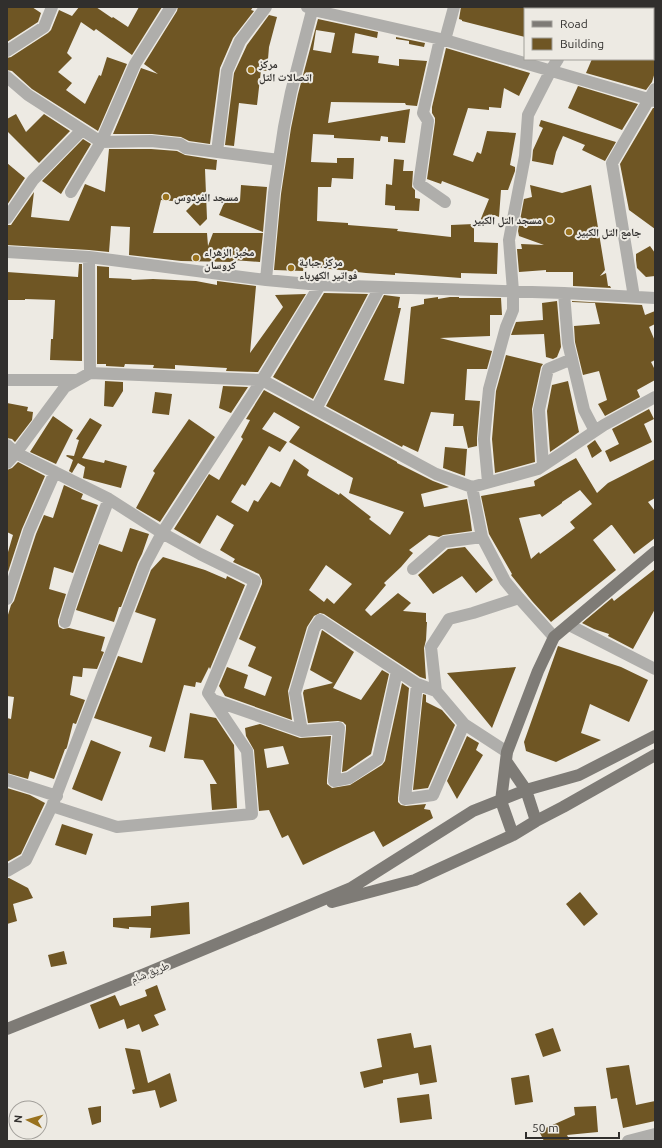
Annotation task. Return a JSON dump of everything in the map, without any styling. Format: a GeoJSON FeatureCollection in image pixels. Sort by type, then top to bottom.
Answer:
{"type":"FeatureCollection","features":[{"type":"Feature","properties":{"kind":"main road"},"geometry":{"type":"LineString","coordinates":[[513,835],[501,801],[507,756],[538,671],[554,637],[655,552]]}},
{"type":"Feature","properties":{"kind":"main road"},"geometry":{"type":"LineString","coordinates":[[292,913],[351,888],[473,812],[526,790],[579,774],[655,736]]}},
{"type":"Feature","properties":{"kind":"main road"},"geometry":{"type":"LineString","coordinates":[[292,913],[416,880],[513,835],[655,755]]}},
{"type":"Feature","properties":{"kind":"main road"},"geometry":{"type":"LineString","coordinates":[[507,756],[526,790],[536,821]]}},
{"type":"Feature","properties":{"kind":"main road","name":"طريق شام"},"geometry":{"type":"LineString","coordinates":[[7,1029],[292,913]]}},
{"type":"Feature","properties":{"kind":"street"},"geometry":{"type":"LineString","coordinates":[[7,51],[44,27],[52,7]]}},
{"type":"Feature","properties":{"kind":"street"},"geometry":{"type":"LineString","coordinates":[[72,192],[100,142],[135,64],[171,7]]}},
{"type":"Feature","properties":{"kind":"street"},"geometry":{"type":"LineString","coordinates":[[218,152],[227,71],[240,41],[266,7]]}},
{"type":"Feature","properties":{"kind":"street"},"geometry":{"type":"LineString","coordinates":[[445,202],[419,184],[428,121],[423,113],[442,40],[454,7]]}},
{"type":"Feature","properties":{"kind":"street"},"geometry":{"type":"LineString","coordinates":[[266,280],[274,193],[279,160],[291,92],[311,8],[442,40],[653,96],[612,163],[634,297]]}},
{"type":"Feature","properties":{"kind":"street"},"geometry":{"type":"LineString","coordinates":[[488,482],[484,439],[489,389],[506,327],[513,310],[509,240],[525,156],[528,115],[557,60]]}},
{"type":"Feature","properties":{"kind":"street"},"geometry":{"type":"LineString","coordinates":[[7,77],[28,95],[100,142],[151,141],[180,144],[186,148],[279,160]]}},
{"type":"Feature","properties":{"kind":"street"},"geometry":{"type":"LineString","coordinates":[[7,218],[33,180],[82,130]]}},
{"type":"Feature","properties":{"kind":"street"},"geometry":{"type":"LineString","coordinates":[[7,252],[89,257],[266,280],[320,285],[513,291],[655,298]]}},
{"type":"Feature","properties":{"kind":"street"},"geometry":{"type":"LineString","coordinates":[[89,257],[90,373]]}},
{"type":"Feature","properties":{"kind":"street"},"geometry":{"type":"LineString","coordinates":[[7,871],[26,860],[55,801],[145,565],[162,533],[262,380],[320,285]]}},
{"type":"Feature","properties":{"kind":"street"},"geometry":{"type":"LineString","coordinates":[[316,409],[380,287]]}},
{"type":"Feature","properties":{"kind":"street"},"geometry":{"type":"LineString","coordinates":[[564,293],[568,343],[584,410],[595,432]]}},
{"type":"Feature","properties":{"kind":"street"},"geometry":{"type":"LineString","coordinates":[[543,465],[539,410],[548,369],[572,359]]}},
{"type":"Feature","properties":{"kind":"street"},"geometry":{"type":"LineString","coordinates":[[7,463],[12,449],[65,387],[90,373],[262,380],[436,474],[472,487],[538,469],[595,432],[655,397]]}},
{"type":"Feature","properties":{"kind":"street"},"geometry":{"type":"LineString","coordinates":[[7,380],[77,380]]}},
{"type":"Feature","properties":{"kind":"street"},"geometry":{"type":"LineString","coordinates":[[7,780],[117,827],[252,814],[247,751],[208,693],[255,581],[200,554],[162,533],[109,499],[12,449]]}},
{"type":"Feature","properties":{"kind":"street"},"geometry":{"type":"LineString","coordinates":[[7,599],[29,530],[55,472]]}},
{"type":"Feature","properties":{"kind":"street"},"geometry":{"type":"LineString","coordinates":[[472,487],[482,537],[505,580],[554,637]]}},
{"type":"Feature","properties":{"kind":"street"},"geometry":{"type":"LineString","coordinates":[[65,622],[73,592],[109,499]]}},
{"type":"Feature","properties":{"kind":"street"},"geometry":{"type":"LineString","coordinates":[[413,569],[444,542],[482,537]]}},
{"type":"Feature","properties":{"kind":"street"},"geometry":{"type":"LineString","coordinates":[[436,691],[431,647],[449,619],[519,598]]}},
{"type":"Feature","properties":{"kind":"street"},"geometry":{"type":"LineString","coordinates":[[302,731],[295,693],[314,629],[320,620],[417,684],[436,691],[464,724],[507,756]]}},
{"type":"Feature","properties":{"kind":"street"},"geometry":{"type":"LineString","coordinates":[[569,625],[655,669]]}},
{"type":"Feature","properties":{"kind":"street"},"geometry":{"type":"LineString","coordinates":[[213,700],[302,731],[339,728],[334,781],[349,778],[378,759],[397,671]]}},
{"type":"Feature","properties":{"kind":"street"},"geometry":{"type":"LineString","coordinates":[[417,684],[405,800],[433,795],[464,724]]}},
{"type":"Feature","properties":{"kind":"street"},"geometry":{"type":"LineString","coordinates":[[628,1141],[655,1134]]}},
{"type":"Feature","properties":{"kind":"building"},"geometry":{"type":"Polygon","coordinates":[[[7,7],[32,7],[41,13],[38,22],[7,42],[7,7]]]}},
{"type":"Feature","properties":{"kind":"building"},"geometry":{"type":"Polygon","coordinates":[[[79,7],[96,7],[128,27],[139,7],[162,7],[132,55],[96,29],[94,31],[81,22],[67,53],[72,58],[58,72],[72,83],[66,90],[85,104],[99,75],[101,76],[107,57],[127,64],[98,131],[32,89],[12,71],[7,70],[7,58],[11,57],[48,33],[51,30],[59,10],[72,16],[79,7]]]}},
{"type":"Feature","properties":{"kind":"building"},"geometry":{"type":"Polygon","coordinates":[[[178,7],[253,7],[251,10],[254,11],[233,38],[220,68],[210,144],[189,141],[181,137],[152,134],[113,134],[141,68],[158,74],[144,64],[178,7]]]}},
{"type":"Feature","properties":{"kind":"building"},"geometry":{"type":"Polygon","coordinates":[[[461,7],[525,7],[524,37],[462,21],[459,19],[461,7]]]}},
{"type":"Feature","properties":{"kind":"building"},"geometry":{"type":"Polygon","coordinates":[[[269,15],[277,17],[269,47],[267,71],[261,70],[257,105],[239,103],[234,146],[225,145],[234,73],[247,45],[269,15]]]}},
{"type":"Feature","properties":{"kind":"building"},"geometry":{"type":"Polygon","coordinates":[[[318,19],[378,32],[377,38],[355,33],[352,53],[379,56],[378,63],[399,66],[399,59],[427,61],[417,106],[406,105],[405,103],[331,102],[328,123],[410,109],[405,143],[388,142],[388,137],[381,136],[380,141],[334,138],[334,135],[313,134],[311,162],[337,163],[337,158],[354,158],[353,179],[332,178],[331,187],[318,187],[317,221],[348,223],[348,225],[398,229],[397,231],[451,237],[451,225],[474,224],[474,242],[498,243],[497,274],[461,273],[461,278],[395,273],[395,275],[366,273],[304,266],[303,271],[274,270],[281,194],[291,128],[298,94],[318,19]],[[316,30],[313,50],[331,53],[335,33],[316,30]]]}},
{"type":"Feature","properties":{"kind":"building"},"geometry":{"type":"Polygon","coordinates":[[[396,37],[425,43],[424,47],[409,44],[409,41],[396,39],[396,37]]]}},
{"type":"Feature","properties":{"kind":"building"},"geometry":{"type":"Polygon","coordinates":[[[446,48],[530,73],[519,96],[504,88],[501,108],[489,107],[489,110],[468,108],[453,155],[473,162],[477,152],[481,154],[487,131],[516,133],[510,165],[515,167],[515,171],[508,190],[501,190],[499,217],[494,215],[490,225],[480,221],[489,199],[442,181],[441,184],[427,179],[435,122],[432,107],[446,48]]]}},
{"type":"Feature","properties":{"kind":"building"},"geometry":{"type":"Polygon","coordinates":[[[655,59],[655,72],[652,82],[646,90],[586,73],[592,60],[655,59]]]}},
{"type":"Feature","properties":{"kind":"building"},"geometry":{"type":"Polygon","coordinates":[[[578,86],[638,104],[622,130],[568,108],[578,86]]]}},
{"type":"Feature","properties":{"kind":"building"},"geometry":{"type":"Polygon","coordinates":[[[653,108],[655,108],[655,229],[629,210],[620,164],[653,108]]]}},
{"type":"Feature","properties":{"kind":"building"},"geometry":{"type":"Polygon","coordinates":[[[16,114],[26,132],[44,114],[70,131],[39,163],[7,131],[7,119],[16,114]]]}},
{"type":"Feature","properties":{"kind":"building"},"geometry":{"type":"Polygon","coordinates":[[[541,120],[616,142],[605,161],[582,150],[585,145],[563,136],[556,152],[553,165],[532,161],[533,150],[543,128],[539,126],[541,120]]]}},
{"type":"Feature","properties":{"kind":"building"},"geometry":{"type":"Polygon","coordinates":[[[83,139],[91,144],[61,194],[42,181],[83,139]]]}},
{"type":"Feature","properties":{"kind":"building"},"geometry":{"type":"Polygon","coordinates":[[[109,149],[151,149],[177,151],[185,155],[217,160],[216,170],[205,169],[207,219],[200,226],[186,211],[194,203],[161,200],[153,233],[207,233],[208,246],[213,233],[263,233],[260,262],[233,260],[233,262],[181,261],[129,255],[130,227],[111,226],[109,252],[7,245],[7,225],[11,225],[34,192],[31,217],[69,221],[85,184],[105,192],[109,149]]]}},
{"type":"Feature","properties":{"kind":"building"},"geometry":{"type":"Polygon","coordinates":[[[394,159],[404,160],[403,171],[413,171],[412,187],[415,190],[415,198],[420,199],[419,211],[395,210],[395,206],[385,205],[386,184],[392,185],[394,159]]]}},
{"type":"Feature","properties":{"kind":"building"},"geometry":{"type":"Polygon","coordinates":[[[7,163],[25,178],[7,205],[7,163]]]}},
{"type":"Feature","properties":{"kind":"building"},"geometry":{"type":"Polygon","coordinates":[[[241,185],[267,187],[263,232],[219,215],[227,196],[240,201],[241,185]]]}},
{"type":"Feature","properties":{"kind":"building","name":"جامع التل الكبير"},"geometry":{"type":"Polygon","coordinates":[[[530,185],[562,193],[591,185],[605,270],[600,276],[606,273],[608,286],[611,288],[573,286],[573,272],[546,272],[546,270],[519,272],[517,249],[522,249],[521,244],[544,245],[519,236],[518,231],[524,199],[532,197],[530,185]]]}},
{"type":"Feature","properties":{"kind":"building"},"geometry":{"type":"Polygon","coordinates":[[[650,246],[655,253],[655,276],[646,277],[637,268],[636,254],[650,246]]]}},
{"type":"Feature","properties":{"kind":"building"},"geometry":{"type":"Polygon","coordinates":[[[79,264],[82,264],[82,361],[50,360],[51,339],[53,339],[55,300],[7,300],[7,272],[78,277],[79,264]]]}},
{"type":"Feature","properties":{"kind":"building"},"geometry":{"type":"Polygon","coordinates":[[[97,266],[109,267],[109,278],[132,279],[131,280],[153,279],[196,281],[217,285],[217,281],[256,286],[250,353],[283,307],[275,295],[306,294],[258,372],[226,371],[227,368],[175,365],[175,369],[153,368],[154,365],[125,364],[124,367],[106,366],[106,364],[97,364],[97,266]]]}},
{"type":"Feature","properties":{"kind":"building"},"geometry":{"type":"Polygon","coordinates":[[[324,293],[368,294],[313,399],[273,377],[324,293]]]}},
{"type":"Feature","properties":{"kind":"building"},"geometry":{"type":"Polygon","coordinates":[[[384,295],[400,297],[398,308],[401,308],[384,380],[404,384],[411,307],[424,304],[424,299],[438,297],[438,299],[450,297],[501,298],[502,315],[490,315],[490,336],[440,338],[492,351],[487,369],[467,369],[465,400],[480,401],[477,446],[468,448],[463,426],[453,426],[454,414],[431,412],[418,452],[403,445],[402,447],[326,406],[384,295]]]}},
{"type":"Feature","properties":{"kind":"building"},"geometry":{"type":"Polygon","coordinates":[[[557,301],[561,347],[557,357],[553,359],[546,357],[544,334],[511,335],[516,322],[543,320],[542,303],[557,301]]]}},
{"type":"Feature","properties":{"kind":"building"},"geometry":{"type":"Polygon","coordinates":[[[572,301],[642,305],[645,315],[655,311],[655,324],[649,327],[655,341],[655,360],[651,362],[655,370],[655,380],[637,390],[640,397],[605,416],[598,404],[607,400],[599,371],[583,375],[575,342],[574,326],[600,324],[595,303],[572,301]]]}},
{"type":"Feature","properties":{"kind":"building"},"geometry":{"type":"Polygon","coordinates":[[[506,355],[543,364],[541,367],[532,409],[535,462],[495,473],[492,439],[496,391],[506,355]]]}},
{"type":"Feature","properties":{"kind":"building"},"geometry":{"type":"Polygon","coordinates":[[[105,381],[123,382],[123,391],[113,407],[104,406],[105,381]]]}},
{"type":"Feature","properties":{"kind":"building"},"geometry":{"type":"Polygon","coordinates":[[[568,381],[579,432],[550,452],[547,411],[552,385],[568,381]]]}},
{"type":"Feature","properties":{"kind":"building"},"geometry":{"type":"Polygon","coordinates":[[[223,386],[248,387],[231,413],[219,408],[223,386]]]}},
{"type":"Feature","properties":{"kind":"building"},"geometry":{"type":"Polygon","coordinates":[[[264,390],[397,463],[433,481],[449,487],[421,494],[424,507],[467,499],[472,531],[443,535],[439,537],[429,535],[409,550],[413,553],[384,583],[386,585],[365,610],[371,616],[398,593],[411,603],[403,611],[426,613],[426,640],[424,648],[426,679],[420,677],[324,614],[320,613],[314,616],[307,627],[288,691],[292,720],[225,696],[219,686],[227,667],[248,675],[244,688],[265,696],[272,677],[248,666],[256,647],[239,639],[262,584],[262,580],[259,574],[233,562],[235,559],[220,550],[234,525],[217,515],[200,544],[174,529],[209,474],[219,480],[243,439],[241,437],[250,420],[246,419],[264,390]],[[274,412],[262,429],[287,442],[280,452],[269,446],[245,486],[242,484],[231,502],[248,512],[254,500],[258,502],[271,482],[280,487],[294,459],[309,470],[308,476],[339,495],[340,493],[371,517],[369,519],[390,535],[404,512],[349,493],[353,478],[289,442],[300,427],[274,412]],[[326,565],[309,590],[324,602],[327,598],[334,604],[352,584],[326,565]]]}},
{"type":"Feature","properties":{"kind":"building"},"geometry":{"type":"Polygon","coordinates":[[[155,392],[172,394],[169,415],[152,413],[155,392]]]}},
{"type":"Feature","properties":{"kind":"building"},"geometry":{"type":"Polygon","coordinates":[[[7,403],[28,407],[27,411],[33,412],[32,420],[15,442],[12,439],[7,438],[7,403]]]}},
{"type":"Feature","properties":{"kind":"building"},"geometry":{"type":"Polygon","coordinates":[[[649,409],[654,419],[644,424],[652,442],[610,462],[605,451],[619,444],[612,429],[649,409]]]}},
{"type":"Feature","properties":{"kind":"building"},"geometry":{"type":"Polygon","coordinates":[[[53,416],[73,430],[56,464],[30,452],[53,416]]]}},
{"type":"Feature","properties":{"kind":"building"},"geometry":{"type":"Polygon","coordinates":[[[90,418],[102,425],[82,458],[104,463],[105,460],[127,466],[121,488],[83,478],[85,467],[78,463],[72,473],[69,471],[73,460],[66,456],[74,456],[79,440],[76,439],[90,418]]]}},
{"type":"Feature","properties":{"kind":"building"},"geometry":{"type":"Polygon","coordinates":[[[189,419],[215,437],[160,522],[136,508],[155,473],[153,471],[189,419]]]}},
{"type":"Feature","properties":{"kind":"building"},"geometry":{"type":"Polygon","coordinates":[[[595,440],[602,451],[592,458],[587,446],[595,440]]]}},
{"type":"Feature","properties":{"kind":"building"},"geometry":{"type":"Polygon","coordinates":[[[445,447],[467,449],[465,476],[443,468],[445,447]]]}},
{"type":"Feature","properties":{"kind":"building"},"geometry":{"type":"Polygon","coordinates":[[[576,458],[597,493],[608,483],[655,459],[655,498],[648,502],[655,511],[655,538],[634,554],[611,525],[593,540],[616,570],[551,622],[511,575],[512,574],[489,534],[481,496],[535,486],[534,481],[576,458]],[[580,490],[542,517],[540,514],[519,518],[531,559],[575,528],[570,522],[592,504],[580,490]]]}},
{"type":"Feature","properties":{"kind":"building"},"geometry":{"type":"Polygon","coordinates":[[[18,462],[45,476],[22,529],[7,575],[7,552],[13,535],[7,532],[7,470],[12,468],[18,462]]]}},
{"type":"Feature","properties":{"kind":"building"},"geometry":{"type":"Polygon","coordinates":[[[64,485],[83,494],[81,499],[98,505],[73,573],[54,567],[49,589],[66,594],[58,620],[59,627],[105,637],[101,651],[104,652],[97,669],[83,668],[82,677],[73,676],[70,695],[85,700],[76,724],[73,723],[67,747],[54,779],[30,771],[28,779],[7,773],[7,718],[11,719],[14,697],[7,696],[7,618],[44,515],[53,518],[64,485]]]}},
{"type":"Feature","properties":{"kind":"building"},"geometry":{"type":"Polygon","coordinates":[[[130,528],[149,534],[114,622],[76,610],[99,544],[122,552],[130,528]]]}},
{"type":"Feature","properties":{"kind":"building"},"geometry":{"type":"Polygon","coordinates":[[[465,547],[493,580],[476,593],[462,576],[433,594],[418,575],[448,549],[465,547]]]}},
{"type":"Feature","properties":{"kind":"building"},"geometry":{"type":"Polygon","coordinates":[[[163,557],[205,570],[226,579],[227,576],[245,585],[210,669],[209,667],[201,683],[196,682],[195,687],[184,685],[165,752],[149,747],[152,737],[94,718],[118,656],[142,663],[156,619],[135,612],[151,570],[163,557]]]}},
{"type":"Feature","properties":{"kind":"building"},"geometry":{"type":"Polygon","coordinates":[[[655,569],[655,609],[633,649],[608,636],[609,634],[582,623],[612,598],[614,601],[655,569]]]}},
{"type":"Feature","properties":{"kind":"building"},"geometry":{"type":"Polygon","coordinates":[[[322,630],[354,652],[333,688],[361,700],[382,670],[389,674],[371,754],[346,771],[342,772],[346,725],[343,722],[338,721],[308,723],[303,693],[304,690],[333,683],[310,670],[322,630]]]}},
{"type":"Feature","properties":{"kind":"building"},"geometry":{"type":"Polygon","coordinates":[[[558,646],[621,667],[648,680],[629,722],[590,704],[581,733],[601,740],[556,762],[526,751],[524,742],[558,646]]]}},
{"type":"Feature","properties":{"kind":"building"},"geometry":{"type":"Polygon","coordinates":[[[516,667],[492,728],[447,673],[516,667]]]}},
{"type":"Feature","properties":{"kind":"building"},"geometry":{"type":"Polygon","coordinates":[[[402,683],[409,688],[398,802],[401,805],[406,806],[426,804],[424,809],[430,810],[433,818],[383,847],[374,831],[303,865],[288,835],[282,838],[269,810],[259,811],[254,750],[246,736],[245,728],[260,724],[300,738],[331,736],[327,784],[332,788],[350,785],[382,765],[385,761],[402,683]],[[283,746],[264,749],[267,768],[289,764],[283,746]]]}},
{"type":"Feature","properties":{"kind":"building"},"geometry":{"type":"Polygon","coordinates":[[[423,694],[426,695],[426,702],[442,710],[455,725],[428,788],[413,790],[423,694]]]}},
{"type":"Feature","properties":{"kind":"building"},"geometry":{"type":"Polygon","coordinates":[[[190,713],[216,718],[234,745],[237,808],[212,810],[210,784],[217,784],[203,760],[184,758],[190,713]]]}},
{"type":"Feature","properties":{"kind":"building"},"geometry":{"type":"Polygon","coordinates":[[[467,736],[479,743],[476,750],[483,755],[457,799],[447,781],[467,736]]]}},
{"type":"Feature","properties":{"kind":"building"},"geometry":{"type":"Polygon","coordinates":[[[91,740],[121,752],[102,801],[72,789],[91,740]]]}},
{"type":"Feature","properties":{"kind":"building"},"geometry":{"type":"Polygon","coordinates":[[[7,788],[30,795],[45,803],[21,854],[7,862],[7,788]]]}},
{"type":"Feature","properties":{"kind":"building"},"geometry":{"type":"Polygon","coordinates":[[[62,824],[93,834],[86,855],[55,845],[62,824]]]}},
{"type":"Feature","properties":{"kind":"building"},"geometry":{"type":"Polygon","coordinates":[[[7,878],[28,888],[33,898],[13,904],[17,921],[7,924],[7,878]]]}},
{"type":"Feature","properties":{"kind":"building"},"geometry":{"type":"Polygon","coordinates":[[[580,892],[598,914],[584,926],[566,904],[580,892]]]}},
{"type":"Feature","properties":{"kind":"building"},"geometry":{"type":"Polygon","coordinates":[[[189,902],[190,934],[150,938],[151,928],[129,927],[129,929],[113,927],[113,918],[151,916],[151,906],[189,902]]]}},
{"type":"Feature","properties":{"kind":"building"},"geometry":{"type":"Polygon","coordinates":[[[64,951],[67,964],[51,967],[48,955],[64,951]]]}},
{"type":"Feature","properties":{"kind":"building"},"geometry":{"type":"Polygon","coordinates":[[[157,985],[166,1010],[154,1015],[159,1025],[142,1032],[139,1024],[127,1029],[124,1019],[99,1029],[90,1005],[115,995],[120,1006],[147,996],[145,990],[157,985]]]}},
{"type":"Feature","properties":{"kind":"building"},"geometry":{"type":"Polygon","coordinates":[[[553,1028],[561,1051],[543,1057],[535,1034],[553,1028]]]}},
{"type":"Feature","properties":{"kind":"building"},"geometry":{"type":"Polygon","coordinates":[[[411,1033],[414,1048],[431,1045],[437,1082],[420,1085],[418,1073],[383,1080],[383,1083],[364,1088],[360,1072],[382,1067],[377,1039],[411,1033]]]}},
{"type":"Feature","properties":{"kind":"building"},"geometry":{"type":"Polygon","coordinates":[[[125,1048],[140,1050],[148,1083],[170,1073],[177,1101],[160,1108],[155,1090],[133,1094],[132,1090],[135,1089],[125,1048]]]}},
{"type":"Feature","properties":{"kind":"building"},"geometry":{"type":"Polygon","coordinates":[[[629,1065],[636,1105],[655,1101],[655,1121],[623,1128],[617,1098],[611,1099],[606,1068],[629,1065]]]}},
{"type":"Feature","properties":{"kind":"building"},"geometry":{"type":"Polygon","coordinates":[[[529,1075],[533,1102],[515,1105],[511,1078],[529,1075]]]}},
{"type":"Feature","properties":{"kind":"building"},"geometry":{"type":"Polygon","coordinates":[[[429,1094],[432,1119],[400,1123],[397,1098],[429,1094]]]}},
{"type":"Feature","properties":{"kind":"building"},"geometry":{"type":"Polygon","coordinates":[[[101,1106],[101,1122],[92,1125],[88,1108],[101,1106]]]}},
{"type":"Feature","properties":{"kind":"building"},"geometry":{"type":"Polygon","coordinates":[[[596,1106],[598,1132],[567,1135],[570,1141],[544,1141],[539,1131],[575,1115],[574,1107],[596,1106]]]}},
{"type":"Feature","properties":{"kind":"place","name":"مركز اتصالات التل"},"geometry":{"type":"Point","coordinates":[251,70]}},
{"type":"Feature","properties":{"kind":"place","name":"مسجد الفردوس"},"geometry":{"type":"Point","coordinates":[166,197]}},
{"type":"Feature","properties":{"kind":"place","name":"مسجد التل الكبير"},"geometry":{"type":"Point","coordinates":[550,220]}},
{"type":"Feature","properties":{"kind":"place","name":"جامع التل الكبير"},"geometry":{"type":"Point","coordinates":[569,232]}},
{"type":"Feature","properties":{"kind":"place","name":"مخبز الزهراء كروسان"},"geometry":{"type":"Point","coordinates":[196,258]}},
{"type":"Feature","properties":{"kind":"place","name":"مركز جباية فواتير الكهرباء"},"geometry":{"type":"Point","coordinates":[291,268]}}]}
